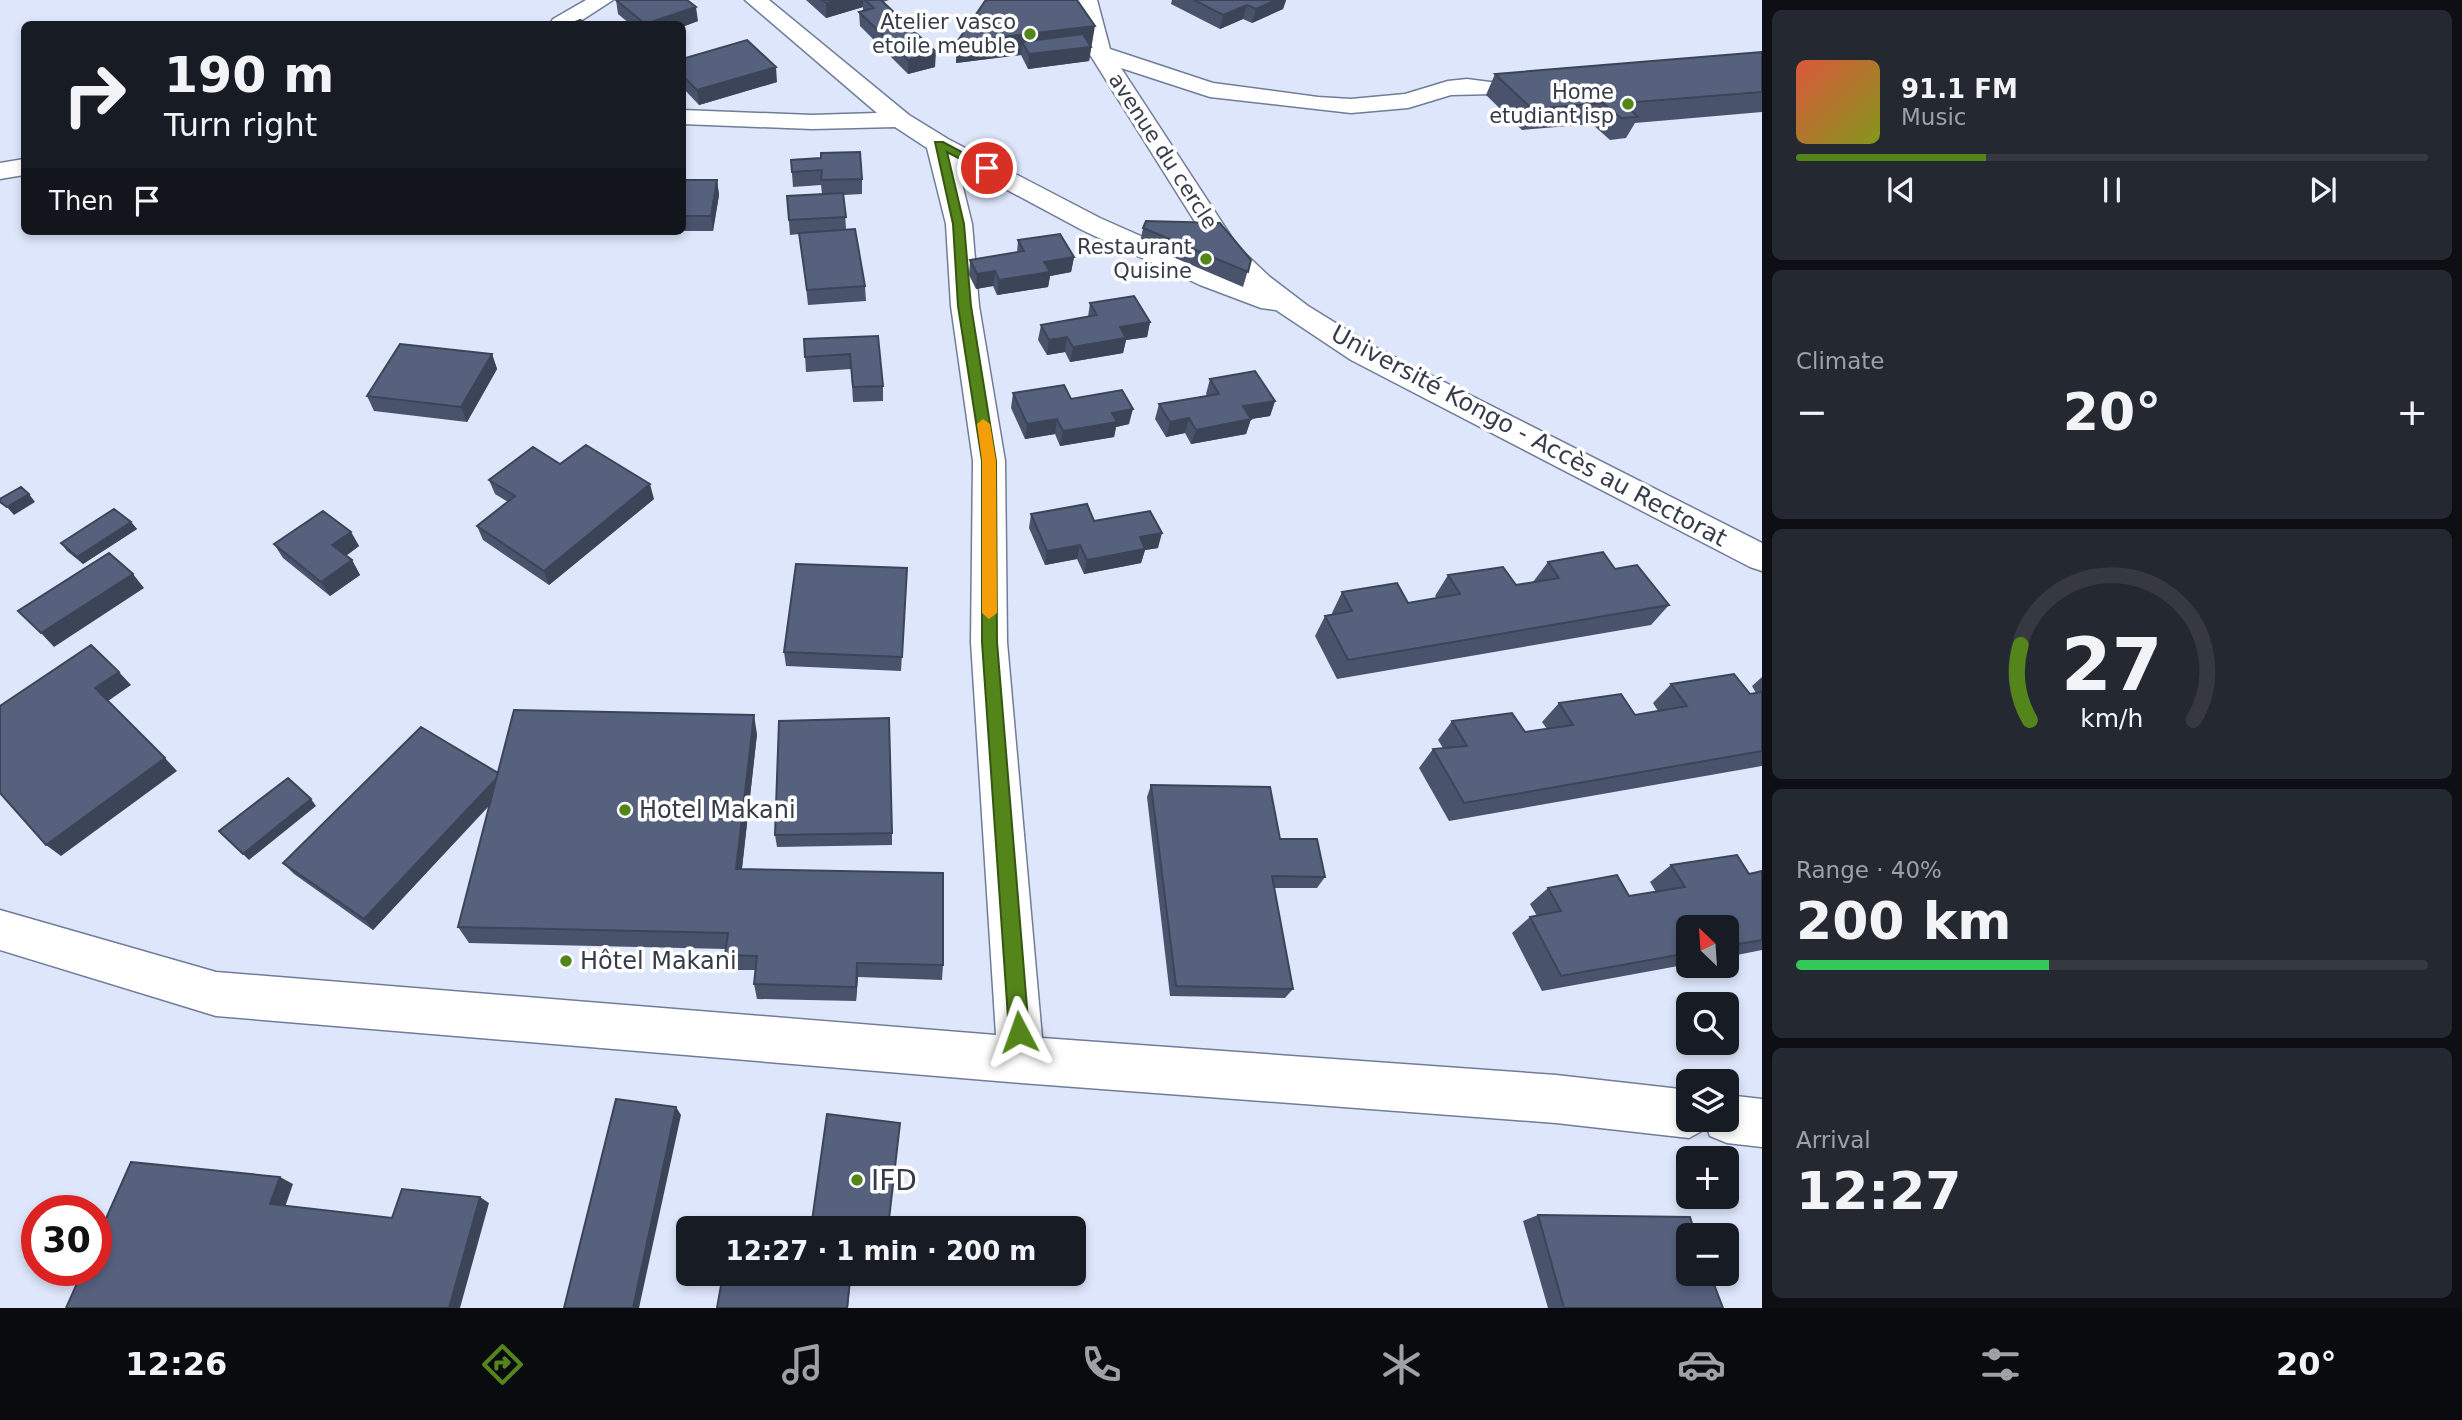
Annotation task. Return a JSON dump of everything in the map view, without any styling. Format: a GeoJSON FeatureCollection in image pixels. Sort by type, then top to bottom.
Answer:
{"type":"FeatureCollection","features":[{"type":"Feature","properties":{"kind":"street"},"geometry":{"type":"LineString","coordinates":[[567,21],[602,0]]}},
{"type":"Feature","properties":{"kind":"street"},"geometry":{"type":"LineString","coordinates":[[756,0],[900,120],[939,144],[1103,230],[1210,279],[1298,312]]}},
{"type":"Feature","properties":{"kind":"street","name":"avenue du cercle"},"geometry":{"type":"LineString","coordinates":[[1086,0],[1100,52],[1228,252],[1260,283],[1298,312]]}},
{"type":"Feature","properties":{"kind":"street"},"geometry":{"type":"LineString","coordinates":[[1100,52],[1210,90],[1318,104],[1351,106],[1408,101],[1448,88],[1467,86],[1490,89],[1565,84]]}},
{"type":"Feature","properties":{"kind":"street"},"geometry":{"type":"LineString","coordinates":[[686,117],[812,122],[900,120]]}},
{"type":"Feature","properties":{"kind":"street"},"geometry":{"type":"LineString","coordinates":[[939,144],[959,224],[964,306],[989,461],[989,642],[1021,1060]]}},
{"type":"Feature","properties":{"kind":"street"},"geometry":{"type":"LineString","coordinates":[[0,172],[21,168]]}},
{"type":"Feature","properties":{"kind":"street","name":"Université Kongo - Accès au Rectorat"},"geometry":{"type":"LineString","coordinates":[[1298,312],[1362,353],[1762,558]]}},
{"type":"Feature","properties":{"kind":"street"},"geometry":{"type":"LineString","coordinates":[[0,930],[216,994],[1021,1060],[1556,1099],[1676,1113]]}},
{"type":"Feature","properties":{"kind":"street"},"geometry":{"type":"LineString","coordinates":[[1739,1120],[1762,1123]]}},
{"type":"Feature","properties":{"kind":"building"},"geometry":{"type":"Polygon","coordinates":[[[616,0],[687,0],[696,7],[654,21],[641,21],[616,0]]]}},
{"type":"Feature","properties":{"kind":"building"},"geometry":{"type":"Polygon","coordinates":[[[865,0],[881,0],[936,52],[908,60],[859,12],[874,8],[865,0]]]}},
{"type":"Feature","properties":{"kind":"building"},"geometry":{"type":"Polygon","coordinates":[[[988,0],[1077,0],[1095,26],[957,42],[988,0]]]}},
{"type":"Feature","properties":{"kind":"building"},"geometry":{"type":"Polygon","coordinates":[[[1194,0],[1276,0],[1256,9],[1247,5],[1223,15],[1194,0]]]}},
{"type":"Feature","properties":{"kind":"building"},"geometry":{"type":"Polygon","coordinates":[[[1083,34],[1091,47],[1029,54],[1022,42],[1083,34]]]}},
{"type":"Feature","properties":{"kind":"building"},"geometry":{"type":"Polygon","coordinates":[[[747,40],[776,67],[697,90],[686,79],[686,58],[747,40]]]}},
{"type":"Feature","properties":{"kind":"building"},"geometry":{"type":"Polygon","coordinates":[[[1762,52],[1762,92],[1623,103],[1638,117],[1621,118],[1603,103],[1532,109],[1495,74],[1762,52]]]}},
{"type":"Feature","properties":{"kind":"building"},"geometry":{"type":"Polygon","coordinates":[[[860,152],[862,179],[821,180],[822,170],[792,172],[791,160],[821,158],[821,153],[860,152]]]}},
{"type":"Feature","properties":{"kind":"building"},"geometry":{"type":"Polygon","coordinates":[[[686,180],[717,180],[711,216],[686,216],[686,180]]]}},
{"type":"Feature","properties":{"kind":"building"},"geometry":{"type":"Polygon","coordinates":[[[843,193],[846,217],[789,220],[787,196],[843,193]]]}},
{"type":"Feature","properties":{"kind":"building"},"geometry":{"type":"Polygon","coordinates":[[[1146,221],[1220,223],[1251,260],[1248,272],[1143,228],[1146,221]]]}},
{"type":"Feature","properties":{"kind":"building"},"geometry":{"type":"Polygon","coordinates":[[[855,229],[865,286],[807,290],[799,233],[855,229]]]}},
{"type":"Feature","properties":{"kind":"building"},"geometry":{"type":"Polygon","coordinates":[[[1060,234],[1074,257],[1044,262],[1050,272],[999,280],[995,271],[977,274],[970,260],[1024,251],[1018,240],[1060,234]]]}},
{"type":"Feature","properties":{"kind":"building"},"geometry":{"type":"Polygon","coordinates":[[[1134,296],[1150,322],[1120,327],[1126,338],[1073,347],[1067,337],[1049,340],[1041,325],[1097,315],[1090,303],[1134,296]]]}},
{"type":"Feature","properties":{"kind":"building"},"geometry":{"type":"Polygon","coordinates":[[[878,336],[883,386],[853,387],[850,354],[805,357],[804,339],[878,336]]]}},
{"type":"Feature","properties":{"kind":"building"},"geometry":{"type":"Polygon","coordinates":[[[400,344],[492,354],[461,407],[367,396],[400,344]]]}},
{"type":"Feature","properties":{"kind":"building"},"geometry":{"type":"Polygon","coordinates":[[[1255,371],[1275,401],[1243,406],[1251,419],[1196,430],[1189,418],[1170,422],[1159,404],[1219,394],[1210,379],[1255,371]]]}},
{"type":"Feature","properties":{"kind":"building"},"geometry":{"type":"Polygon","coordinates":[[[1064,385],[1071,399],[1122,390],[1133,409],[1112,413],[1117,422],[1063,431],[1057,419],[1027,424],[1013,393],[1064,385]]]}},
{"type":"Feature","properties":{"kind":"building"},"geometry":{"type":"Polygon","coordinates":[[[586,445],[650,484],[544,571],[477,526],[515,496],[489,480],[533,447],[560,464],[586,445]]]}},
{"type":"Feature","properties":{"kind":"building"},"geometry":{"type":"Polygon","coordinates":[[[21,487],[29,494],[7,507],[0,502],[0,499],[21,487]]]}},
{"type":"Feature","properties":{"kind":"building"},"geometry":{"type":"Polygon","coordinates":[[[1087,504],[1094,521],[1150,511],[1162,533],[1140,537],[1145,549],[1087,560],[1080,545],[1047,551],[1031,514],[1087,504]]]}},
{"type":"Feature","properties":{"kind":"building"},"geometry":{"type":"Polygon","coordinates":[[[114,509],[131,522],[77,557],[61,543],[114,509]]]}},
{"type":"Feature","properties":{"kind":"building"},"geometry":{"type":"Polygon","coordinates":[[[323,511],[351,532],[332,545],[352,560],[321,582],[274,544],[323,511]]]}},
{"type":"Feature","properties":{"kind":"building"},"geometry":{"type":"Polygon","coordinates":[[[1603,552],[1615,569],[1637,565],[1669,605],[1348,660],[1325,616],[1352,611],[1342,592],[1397,583],[1408,603],[1460,594],[1448,575],[1503,567],[1516,585],[1559,578],[1548,562],[1603,552]]]}},
{"type":"Feature","properties":{"kind":"building"},"geometry":{"type":"Polygon","coordinates":[[[109,553],[133,574],[41,633],[18,611],[109,553]]]}},
{"type":"Feature","properties":{"kind":"building"},"geometry":{"type":"Polygon","coordinates":[[[796,564],[907,568],[902,657],[784,652],[796,564]]]}},
{"type":"Feature","properties":{"kind":"building"},"geometry":{"type":"Polygon","coordinates":[[[91,645],[119,672],[95,688],[165,758],[46,845],[0,793],[0,706],[91,645]]]}},
{"type":"Feature","properties":{"kind":"building"},"geometry":{"type":"Polygon","coordinates":[[[1734,674],[1750,694],[1762,692],[1762,751],[1464,803],[1433,749],[1467,746],[1452,721],[1512,713],[1525,732],[1573,725],[1559,703],[1621,694],[1635,715],[1687,706],[1671,684],[1734,674]]]}},
{"type":"Feature","properties":{"kind":"building","name":"Hotel Makani"},"geometry":{"type":"Polygon","coordinates":[[[514,710],[754,715],[736,869],[943,873],[943,965],[857,963],[856,987],[754,984],[757,956],[725,955],[728,933],[458,927],[514,710]]]}},
{"type":"Feature","properties":{"kind":"building"},"geometry":{"type":"Polygon","coordinates":[[[889,718],[892,833],[775,835],[779,721],[889,718]]]}},
{"type":"Feature","properties":{"kind":"building"},"geometry":{"type":"Polygon","coordinates":[[[421,727],[498,773],[496,779],[364,919],[283,863],[421,727]]]}},
{"type":"Feature","properties":{"kind":"building"},"geometry":{"type":"Polygon","coordinates":[[[288,778],[311,799],[243,854],[219,831],[288,778]]]}},
{"type":"Feature","properties":{"kind":"building"},"geometry":{"type":"Polygon","coordinates":[[[1151,785],[1270,787],[1280,839],[1317,839],[1325,877],[1272,876],[1293,989],[1176,986],[1151,785]]]}},
{"type":"Feature","properties":{"kind":"building"},"geometry":{"type":"Polygon","coordinates":[[[1737,855],[1749,874],[1762,871],[1762,940],[1740,944],[1740,915],[1676,915],[1676,955],[1561,976],[1530,917],[1561,911],[1548,888],[1617,875],[1629,896],[1685,887],[1671,865],[1737,855]]]}},
{"type":"Feature","properties":{"kind":"building"},"geometry":{"type":"Polygon","coordinates":[[[616,1099],[676,1107],[633,1308],[564,1308],[616,1099]]]}},
{"type":"Feature","properties":{"kind":"building","name":"IFD"},"geometry":{"type":"Polygon","coordinates":[[[827,1114],[900,1123],[889,1216],[813,1216],[827,1114]]]}},
{"type":"Feature","properties":{"kind":"building"},"geometry":{"type":"Polygon","coordinates":[[[131,1162],[280,1177],[270,1204],[392,1218],[402,1189],[480,1197],[449,1308],[66,1308],[76,1286],[112,1286],[112,1205],[131,1162]]]}},
{"type":"Feature","properties":{"kind":"building"},"geometry":{"type":"Polygon","coordinates":[[[1538,1215],[1690,1217],[1692,1223],[1676,1223],[1676,1286],[1715,1286],[1723,1308],[1564,1308],[1538,1215]]]}},
{"type":"Feature","properties":{"kind":"building"},"geometry":{"type":"Polygon","coordinates":[[[721,1286],[849,1286],[847,1308],[717,1308],[721,1286]]]}},
{"type":"Feature","properties":{"kind":"slow traffic"},"geometry":{"type":"LineString","coordinates":[[983,424],[989,461],[989,613]]}},
{"type":"Feature","properties":{"kind":"place","name":"Atelier vasco etoile meuble"},"geometry":{"type":"Point","coordinates":[1030,34]}},
{"type":"Feature","properties":{"kind":"place","name":"Home etudiant isp"},"geometry":{"type":"Point","coordinates":[1628,104]}},
{"type":"Feature","properties":{"kind":"place","name":"Restaurant Quisine"},"geometry":{"type":"Point","coordinates":[1206,259]}},
{"type":"Feature","properties":{"kind":"place","name":"Hotel Makani"},"geometry":{"type":"Point","coordinates":[625,810]}},
{"type":"Feature","properties":{"kind":"place","name":"Hôtel Makani"},"geometry":{"type":"Point","coordinates":[566,961]}},
{"type":"Feature","properties":{"kind":"place","name":"IFD"},"geometry":{"type":"Point","coordinates":[857,1180]}},
{"type":"Feature","properties":{"kind":"route"},"geometry":{"type":"LineString","coordinates":[[987,168],[939,144],[959,224],[964,306],[989,461],[989,642],[1019,1032]]}}]}
